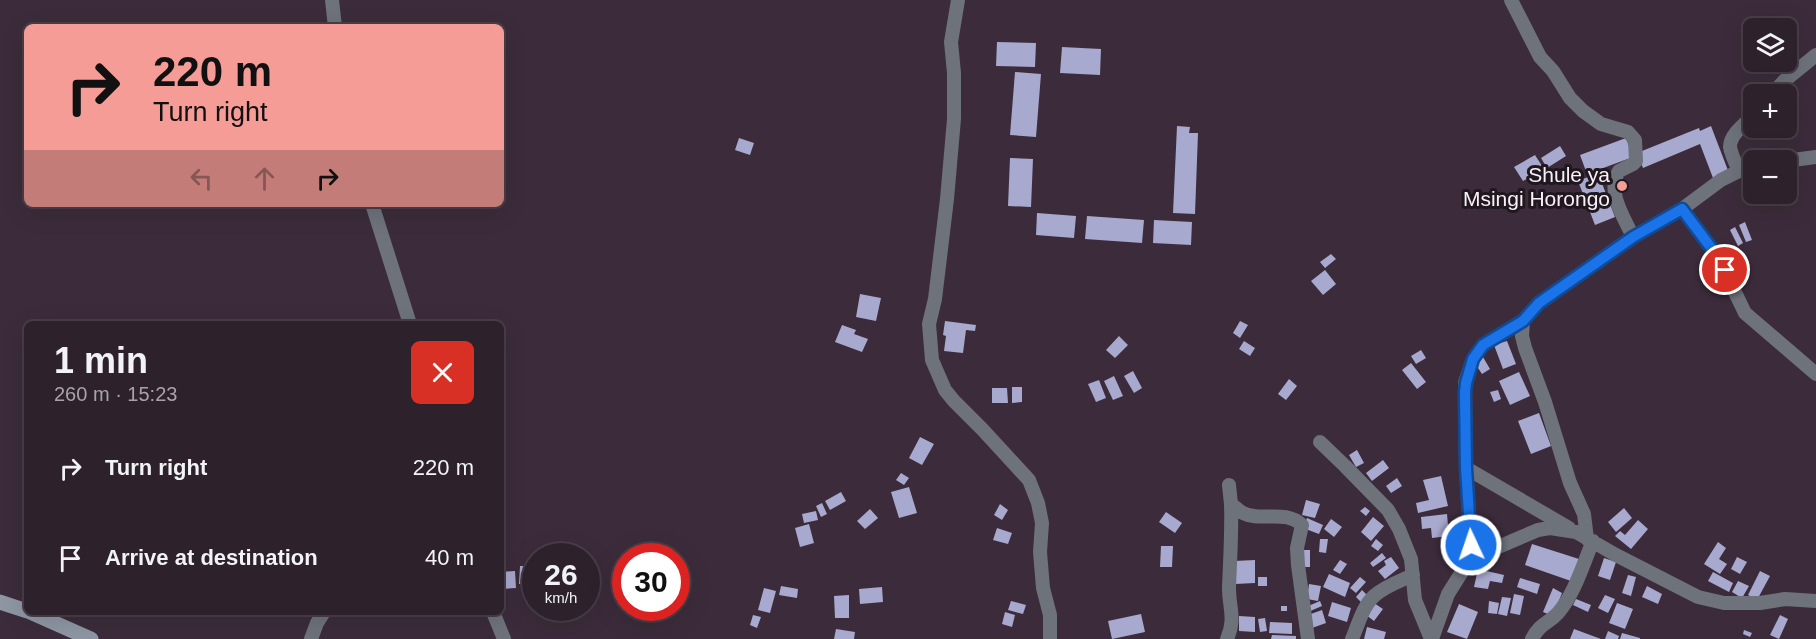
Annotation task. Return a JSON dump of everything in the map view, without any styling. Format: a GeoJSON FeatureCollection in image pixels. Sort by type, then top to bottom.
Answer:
{"type":"FeatureCollection","features":[{"type":"Feature","properties":{"kind":"street"},"geometry":{"type":"LineString","coordinates":[[332,0],[335,24]]}},
{"type":"Feature","properties":{"kind":"street"},"geometry":{"type":"LineString","coordinates":[[958,0],[951,42],[954,119],[947,199],[935,299],[929,324],[932,360],[945,390],[1029,480],[1038,503],[1042,523],[1040,552],[1050,615],[1050,639]]}},
{"type":"Feature","properties":{"kind":"street"},"geometry":{"type":"LineString","coordinates":[[1511,0],[1540,57],[1553,71],[1570,98],[1600,124],[1629,132],[1635,140],[1636,161],[1619,171],[1614,184],[1615,194],[1633,237]]}},
{"type":"Feature","properties":{"kind":"street"},"geometry":{"type":"LineString","coordinates":[[1781,84],[1816,55]]}},
{"type":"Feature","properties":{"kind":"street"},"geometry":{"type":"LineString","coordinates":[[1739,171],[1730,144],[1743,126]]}},
{"type":"Feature","properties":{"kind":"street"},"geometry":{"type":"LineString","coordinates":[[1797,160],[1816,157]]}},
{"type":"Feature","properties":{"kind":"street"},"geometry":{"type":"LineString","coordinates":[[1431,639],[1448,594],[1470,559],[1465,392],[1473,359],[1483,345],[1523,321],[1539,303],[1633,237],[1682,209],[1721,180],[1743,170]]}},
{"type":"Feature","properties":{"kind":"street"},"geometry":{"type":"LineString","coordinates":[[373,207],[409,321]]}},
{"type":"Feature","properties":{"kind":"street"},"geometry":{"type":"LineString","coordinates":[[1682,209],[1718,257],[1745,313],[1816,374]]}},
{"type":"Feature","properties":{"kind":"street"},"geometry":{"type":"LineString","coordinates":[[1523,321],[1522,336],[1525,348],[1545,402],[1570,483],[1584,514],[1585,537],[1576,581],[1558,613],[1538,628],[1532,639]]}},
{"type":"Feature","properties":{"kind":"street"},"geometry":{"type":"LineString","coordinates":[[1320,442],[1388,510],[1399,529],[1410,553],[1416,600],[1431,639]]}},
{"type":"Feature","properties":{"kind":"street"},"geometry":{"type":"LineString","coordinates":[[1466,468],[1616,555],[1698,597],[1724,603],[1760,603],[1785,599],[1816,601]]}},
{"type":"Feature","properties":{"kind":"street"},"geometry":{"type":"LineString","coordinates":[[1227,639],[1232,628],[1233,614],[1229,594],[1232,504],[1229,485]]}},
{"type":"Feature","properties":{"kind":"street"},"geometry":{"type":"LineString","coordinates":[[1232,504],[1245,514],[1285,517],[1298,520],[1302,525],[1297,548],[1308,639]]}},
{"type":"Feature","properties":{"kind":"street"},"geometry":{"type":"LineString","coordinates":[[1470,559],[1538,530],[1550,528],[1585,537]]}},
{"type":"Feature","properties":{"kind":"street"},"geometry":{"type":"LineString","coordinates":[[1352,639],[1375,595],[1392,584],[1413,575]]}},
{"type":"Feature","properties":{"kind":"street"},"geometry":{"type":"LineString","coordinates":[[0,602],[24,611]]}},
{"type":"Feature","properties":{"kind":"street"},"geometry":{"type":"LineString","coordinates":[[35,615],[91,639]]}},
{"type":"Feature","properties":{"kind":"street"},"geometry":{"type":"LineString","coordinates":[[311,639],[322,615]]}},
{"type":"Feature","properties":{"kind":"street"},"geometry":{"type":"LineString","coordinates":[[494,615],[504,639]]}},
{"type":"Feature","properties":{"kind":"building"},"geometry":{"type":"Polygon","coordinates":[[[997,42],[1036,43],[1035,67],[996,66],[997,42]]]}},
{"type":"Feature","properties":{"kind":"building"},"geometry":{"type":"Polygon","coordinates":[[[1062,47],[1101,49],[1100,75],[1060,73],[1062,47]]]}},
{"type":"Feature","properties":{"kind":"building"},"geometry":{"type":"Polygon","coordinates":[[[1015,72],[1041,74],[1036,137],[1010,135],[1015,72]]]}},
{"type":"Feature","properties":{"kind":"building"},"geometry":{"type":"Polygon","coordinates":[[[1177,126],[1190,127],[1189,133],[1198,133],[1195,214],[1173,213],[1177,126]]]}},
{"type":"Feature","properties":{"kind":"building"},"geometry":{"type":"Polygon","coordinates":[[[1711,126],[1729,173],[1713,178],[1700,144],[1643,168],[1637,153],[1699,128],[1700,131],[1711,126]]]}},
{"type":"Feature","properties":{"kind":"building"},"geometry":{"type":"Polygon","coordinates":[[[739,138],[754,143],[750,155],[735,150],[739,138]]]}},
{"type":"Feature","properties":{"kind":"building"},"geometry":{"type":"Polygon","coordinates":[[[1626,138],[1633,157],[1587,174],[1580,155],[1626,138]]]}},
{"type":"Feature","properties":{"kind":"building"},"geometry":{"type":"Polygon","coordinates":[[[1560,146],[1566,156],[1547,168],[1541,158],[1560,146]]]}},
{"type":"Feature","properties":{"kind":"building"},"geometry":{"type":"Polygon","coordinates":[[[1535,155],[1544,169],[1523,181],[1514,167],[1535,155]]]}},
{"type":"Feature","properties":{"kind":"building"},"geometry":{"type":"Polygon","coordinates":[[[1010,158],[1033,159],[1031,207],[1008,206],[1010,158]]]}},
{"type":"Feature","properties":{"kind":"building"},"geometry":{"type":"Polygon","coordinates":[[[1598,173],[1615,217],[1595,225],[1578,181],[1598,173]]]}},
{"type":"Feature","properties":{"kind":"building"},"geometry":{"type":"Polygon","coordinates":[[[1037,213],[1076,216],[1074,238],[1036,235],[1037,213]]]}},
{"type":"Feature","properties":{"kind":"building"},"geometry":{"type":"Polygon","coordinates":[[[1087,216],[1144,220],[1142,243],[1085,239],[1087,216]]]}},
{"type":"Feature","properties":{"kind":"building"},"geometry":{"type":"Polygon","coordinates":[[[1154,220],[1192,222],[1191,245],[1153,243],[1154,220]]]}},
{"type":"Feature","properties":{"kind":"building"},"geometry":{"type":"Polygon","coordinates":[[[1745,222],[1752,240],[1746,242],[1739,225],[1745,222]]]}},
{"type":"Feature","properties":{"kind":"building"},"geometry":{"type":"Polygon","coordinates":[[[1735,227],[1743,243],[1738,246],[1730,230],[1735,227]]]}},
{"type":"Feature","properties":{"kind":"building"},"geometry":{"type":"Polygon","coordinates":[[[1331,254],[1336,259],[1325,268],[1320,262],[1331,254]]]}},
{"type":"Feature","properties":{"kind":"building"},"geometry":{"type":"Polygon","coordinates":[[[1325,270],[1336,284],[1323,295],[1311,281],[1325,270]]]}},
{"type":"Feature","properties":{"kind":"building"},"geometry":{"type":"Polygon","coordinates":[[[860,294],[881,298],[876,321],[856,317],[860,294]]]}},
{"type":"Feature","properties":{"kind":"building"},"geometry":{"type":"Polygon","coordinates":[[[945,321],[976,325],[975,331],[966,330],[963,353],[944,351],[945,321]]]}},
{"type":"Feature","properties":{"kind":"building"},"geometry":{"type":"Polygon","coordinates":[[[1240,321],[1248,325],[1240,338],[1233,333],[1240,321]]]}},
{"type":"Feature","properties":{"kind":"building"},"geometry":{"type":"Polygon","coordinates":[[[842,325],[856,330],[854,334],[868,339],[862,352],[835,342],[842,325]]]}},
{"type":"Feature","properties":{"kind":"building"},"geometry":{"type":"Polygon","coordinates":[[[1119,336],[1128,345],[1115,358],[1106,350],[1119,336]]]}},
{"type":"Feature","properties":{"kind":"building"},"geometry":{"type":"Polygon","coordinates":[[[1244,341],[1255,348],[1250,356],[1239,349],[1244,341]]]}},
{"type":"Feature","properties":{"kind":"building"},"geometry":{"type":"Polygon","coordinates":[[[1507,341],[1516,364],[1503,369],[1494,345],[1507,341]]]}},
{"type":"Feature","properties":{"kind":"building"},"geometry":{"type":"Polygon","coordinates":[[[1421,350],[1426,358],[1416,364],[1411,356],[1421,350]]]}},
{"type":"Feature","properties":{"kind":"building"},"geometry":{"type":"Polygon","coordinates":[[[1483,357],[1490,369],[1482,374],[1474,362],[1483,357]]]}},
{"type":"Feature","properties":{"kind":"building"},"geometry":{"type":"Polygon","coordinates":[[[1411,363],[1426,382],[1417,389],[1402,370],[1411,363]]]}},
{"type":"Feature","properties":{"kind":"building"},"geometry":{"type":"Polygon","coordinates":[[[1133,371],[1142,388],[1134,393],[1124,376],[1133,371]]]}},
{"type":"Feature","properties":{"kind":"building"},"geometry":{"type":"Polygon","coordinates":[[[1519,372],[1530,396],[1510,405],[1499,381],[1519,372]]]}},
{"type":"Feature","properties":{"kind":"building"},"geometry":{"type":"Polygon","coordinates":[[[1114,376],[1123,396],[1113,400],[1104,381],[1114,376]]]}},
{"type":"Feature","properties":{"kind":"building"},"geometry":{"type":"Polygon","coordinates":[[[1289,379],[1297,386],[1286,400],[1278,394],[1289,379]]]}},
{"type":"Feature","properties":{"kind":"building"},"geometry":{"type":"Polygon","coordinates":[[[1099,380],[1106,398],[1096,402],[1088,384],[1099,380]]]}},
{"type":"Feature","properties":{"kind":"building"},"geometry":{"type":"Polygon","coordinates":[[[1012,387],[1022,387],[1022,402],[1012,403],[1012,387]]]}},
{"type":"Feature","properties":{"kind":"building"},"geometry":{"type":"Polygon","coordinates":[[[992,388],[1007,388],[1008,403],[992,403],[992,388]]]}},
{"type":"Feature","properties":{"kind":"building"},"geometry":{"type":"Polygon","coordinates":[[[1498,390],[1501,399],[1494,402],[1490,392],[1498,390]]]}},
{"type":"Feature","properties":{"kind":"building"},"geometry":{"type":"Polygon","coordinates":[[[1539,413],[1551,446],[1531,454],[1518,421],[1539,413]]]}},
{"type":"Feature","properties":{"kind":"building"},"geometry":{"type":"Polygon","coordinates":[[[920,437],[934,444],[922,465],[909,458],[920,437]]]}},
{"type":"Feature","properties":{"kind":"building"},"geometry":{"type":"Polygon","coordinates":[[[1357,450],[1364,463],[1356,467],[1349,455],[1357,450]]]}},
{"type":"Feature","properties":{"kind":"building"},"geometry":{"type":"Polygon","coordinates":[[[1383,460],[1389,468],[1372,481],[1366,473],[1383,460]]]}},
{"type":"Feature","properties":{"kind":"building"},"geometry":{"type":"Polygon","coordinates":[[[901,473],[909,478],[904,485],[896,480],[901,473]]]}},
{"type":"Feature","properties":{"kind":"building"},"geometry":{"type":"Polygon","coordinates":[[[1441,476],[1448,506],[1418,513],[1416,503],[1429,500],[1423,480],[1441,476]]]}},
{"type":"Feature","properties":{"kind":"building"},"geometry":{"type":"Polygon","coordinates":[[[1397,478],[1402,486],[1391,493],[1386,486],[1397,478]]]}},
{"type":"Feature","properties":{"kind":"building"},"geometry":{"type":"Polygon","coordinates":[[[909,487],[917,513],[899,518],[891,492],[909,487]]]}},
{"type":"Feature","properties":{"kind":"building"},"geometry":{"type":"Polygon","coordinates":[[[841,492],[846,501],[830,510],[825,501],[841,492]]]}},
{"type":"Feature","properties":{"kind":"building"},"geometry":{"type":"Polygon","coordinates":[[[1306,500],[1320,504],[1315,518],[1302,515],[1306,500]]]}},
{"type":"Feature","properties":{"kind":"building"},"geometry":{"type":"Polygon","coordinates":[[[822,503],[827,514],[821,517],[816,506],[822,503]]]}},
{"type":"Feature","properties":{"kind":"building"},"geometry":{"type":"Polygon","coordinates":[[[1000,504],[1008,510],[1002,520],[994,515],[1000,504]]]}},
{"type":"Feature","properties":{"kind":"building"},"geometry":{"type":"Polygon","coordinates":[[[1365,507],[1370,511],[1366,516],[1360,511],[1365,507]]]}},
{"type":"Feature","properties":{"kind":"building"},"geometry":{"type":"Polygon","coordinates":[[[1624,508],[1632,518],[1616,532],[1608,522],[1624,508]]]}},
{"type":"Feature","properties":{"kind":"building"},"geometry":{"type":"Polygon","coordinates":[[[870,509],[878,518],[865,529],[857,521],[870,509]]]}},
{"type":"Feature","properties":{"kind":"building"},"geometry":{"type":"Polygon","coordinates":[[[816,511],[818,520],[804,523],[802,514],[816,511]]]}},
{"type":"Feature","properties":{"kind":"building"},"geometry":{"type":"Polygon","coordinates":[[[1166,512],[1182,523],[1175,533],[1159,522],[1166,512]]]}},
{"type":"Feature","properties":{"kind":"building"},"geometry":{"type":"Polygon","coordinates":[[[1447,514],[1449,536],[1432,538],[1431,528],[1422,529],[1421,517],[1447,514]]]}},
{"type":"Feature","properties":{"kind":"building"},"geometry":{"type":"Polygon","coordinates":[[[1373,517],[1384,526],[1371,541],[1361,532],[1373,517]]]}},
{"type":"Feature","properties":{"kind":"building"},"geometry":{"type":"Polygon","coordinates":[[[1307,518],[1323,525],[1319,534],[1303,528],[1307,518]]]}},
{"type":"Feature","properties":{"kind":"building"},"geometry":{"type":"Polygon","coordinates":[[[1331,519],[1342,527],[1334,537],[1324,529],[1331,519]]]}},
{"type":"Feature","properties":{"kind":"building"},"geometry":{"type":"Polygon","coordinates":[[[1638,520],[1648,529],[1631,549],[1615,536],[1620,531],[1625,535],[1638,520]]]}},
{"type":"Feature","properties":{"kind":"building"},"geometry":{"type":"Polygon","coordinates":[[[809,524],[814,543],[800,547],[795,528],[809,524]]]}},
{"type":"Feature","properties":{"kind":"building"},"geometry":{"type":"Polygon","coordinates":[[[997,528],[1012,533],[1008,544],[993,540],[997,528]]]}},
{"type":"Feature","properties":{"kind":"building"},"geometry":{"type":"Polygon","coordinates":[[[1320,539],[1328,539],[1326,553],[1319,552],[1320,539]]]}},
{"type":"Feature","properties":{"kind":"building"},"geometry":{"type":"Polygon","coordinates":[[[1376,539],[1383,545],[1378,551],[1371,546],[1376,539]]]}},
{"type":"Feature","properties":{"kind":"building"},"geometry":{"type":"Polygon","coordinates":[[[1718,542],[1726,548],[1719,559],[1727,564],[1720,574],[1704,564],[1718,542]]]}},
{"type":"Feature","properties":{"kind":"building"},"geometry":{"type":"Polygon","coordinates":[[[1532,544],[1579,559],[1571,581],[1525,565],[1532,544]]]}},
{"type":"Feature","properties":{"kind":"building"},"geometry":{"type":"Polygon","coordinates":[[[1161,546],[1173,546],[1172,567],[1160,567],[1161,546]]]}},
{"type":"Feature","properties":{"kind":"building"},"geometry":{"type":"Polygon","coordinates":[[[1299,550],[1310,550],[1310,567],[1298,567],[1299,550]]]}},
{"type":"Feature","properties":{"kind":"building"},"geometry":{"type":"Polygon","coordinates":[[[1382,553],[1386,558],[1373,567],[1370,563],[1382,553]]]}},
{"type":"Feature","properties":{"kind":"building"},"geometry":{"type":"Polygon","coordinates":[[[1391,557],[1399,568],[1385,579],[1378,571],[1386,565],[1384,561],[1391,557]]]}},
{"type":"Feature","properties":{"kind":"building"},"geometry":{"type":"Polygon","coordinates":[[[1737,557],[1747,562],[1740,574],[1731,569],[1737,557]]]}},
{"type":"Feature","properties":{"kind":"building"},"geometry":{"type":"Polygon","coordinates":[[[1604,558],[1616,562],[1610,580],[1598,576],[1604,558]]]}},
{"type":"Feature","properties":{"kind":"building"},"geometry":{"type":"Polygon","coordinates":[[[1255,560],[1255,583],[1235,584],[1234,561],[1255,560]]]}},
{"type":"Feature","properties":{"kind":"building"},"geometry":{"type":"Polygon","coordinates":[[[1340,560],[1347,564],[1340,574],[1333,570],[1340,560]]]}},
{"type":"Feature","properties":{"kind":"building"},"geometry":{"type":"Polygon","coordinates":[[[520,566],[522,566],[522,584],[519,584],[520,566]]]}},
{"type":"Feature","properties":{"kind":"building"},"geometry":{"type":"Polygon","coordinates":[[[1478,569],[1504,575],[1502,583],[1490,581],[1488,589],[1474,587],[1478,569]]]}},
{"type":"Feature","properties":{"kind":"building"},"geometry":{"type":"Polygon","coordinates":[[[515,571],[516,588],[504,589],[504,572],[515,571]]]}},
{"type":"Feature","properties":{"kind":"building"},"geometry":{"type":"Polygon","coordinates":[[[1760,571],[1770,576],[1757,600],[1748,595],[1760,571]]]}},
{"type":"Feature","properties":{"kind":"building"},"geometry":{"type":"Polygon","coordinates":[[[1713,572],[1733,583],[1729,592],[1708,581],[1713,572]]]}},
{"type":"Feature","properties":{"kind":"building"},"geometry":{"type":"Polygon","coordinates":[[[1329,574],[1350,583],[1345,597],[1323,587],[1329,574]]]}},
{"type":"Feature","properties":{"kind":"building"},"geometry":{"type":"Polygon","coordinates":[[[1628,575],[1636,577],[1631,596],[1622,593],[1628,575]]]}},
{"type":"Feature","properties":{"kind":"building"},"geometry":{"type":"Polygon","coordinates":[[[1258,577],[1267,577],[1267,586],[1258,586],[1258,577]]]}},
{"type":"Feature","properties":{"kind":"building"},"geometry":{"type":"Polygon","coordinates":[[[1360,577],[1366,582],[1356,593],[1350,588],[1360,577]]]}},
{"type":"Feature","properties":{"kind":"building"},"geometry":{"type":"Polygon","coordinates":[[[1520,578],[1540,584],[1537,594],[1517,587],[1520,578]]]}},
{"type":"Feature","properties":{"kind":"building"},"geometry":{"type":"Polygon","coordinates":[[[1738,581],[1749,586],[1742,598],[1732,592],[1738,581]]]}},
{"type":"Feature","properties":{"kind":"building"},"geometry":{"type":"Polygon","coordinates":[[[1309,584],[1321,586],[1318,601],[1307,599],[1309,584]]]}},
{"type":"Feature","properties":{"kind":"building"},"geometry":{"type":"Polygon","coordinates":[[[781,586],[798,589],[797,598],[779,595],[781,586]]]}},
{"type":"Feature","properties":{"kind":"building"},"geometry":{"type":"Polygon","coordinates":[[[1647,586],[1662,594],[1658,604],[1642,597],[1647,586]]]}},
{"type":"Feature","properties":{"kind":"building"},"geometry":{"type":"Polygon","coordinates":[[[882,587],[883,602],[860,604],[859,589],[882,587]]]}},
{"type":"Feature","properties":{"kind":"building"},"geometry":{"type":"Polygon","coordinates":[[[764,588],[776,591],[770,613],[758,610],[764,588]]]}},
{"type":"Feature","properties":{"kind":"building"},"geometry":{"type":"Polygon","coordinates":[[[1553,588],[1562,593],[1553,616],[1543,612],[1553,588]]]}},
{"type":"Feature","properties":{"kind":"building"},"geometry":{"type":"Polygon","coordinates":[[[1362,590],[1368,596],[1362,603],[1356,597],[1362,590]]]}},
{"type":"Feature","properties":{"kind":"building"},"geometry":{"type":"Polygon","coordinates":[[[1514,594],[1524,596],[1520,615],[1510,613],[1514,594]]]}},
{"type":"Feature","properties":{"kind":"building"},"geometry":{"type":"Polygon","coordinates":[[[849,595],[849,618],[835,618],[834,596],[849,595]]]}},
{"type":"Feature","properties":{"kind":"building"},"geometry":{"type":"Polygon","coordinates":[[[1605,595],[1615,599],[1608,613],[1598,608],[1605,595]]]}},
{"type":"Feature","properties":{"kind":"building"},"geometry":{"type":"Polygon","coordinates":[[[1502,597],[1511,598],[1507,616],[1498,614],[1502,597]]]}},
{"type":"Feature","properties":{"kind":"building"},"geometry":{"type":"Polygon","coordinates":[[[1576,599],[1591,605],[1588,612],[1573,605],[1576,599]]]}},
{"type":"Feature","properties":{"kind":"building"},"geometry":{"type":"Polygon","coordinates":[[[1011,601],[1026,605],[1023,614],[1008,610],[1011,601]]]}},
{"type":"Feature","properties":{"kind":"building"},"geometry":{"type":"Polygon","coordinates":[[[1320,601],[1322,606],[1308,612],[1306,607],[1320,601]]]}},
{"type":"Feature","properties":{"kind":"building"},"geometry":{"type":"Polygon","coordinates":[[[1489,601],[1499,603],[1497,614],[1488,613],[1489,601]]]}},
{"type":"Feature","properties":{"kind":"building"},"geometry":{"type":"Polygon","coordinates":[[[1332,602],[1351,608],[1347,622],[1328,616],[1332,602]]]}},
{"type":"Feature","properties":{"kind":"building"},"geometry":{"type":"Polygon","coordinates":[[[1374,603],[1383,609],[1374,621],[1366,615],[1374,603]]]}},
{"type":"Feature","properties":{"kind":"building"},"geometry":{"type":"Polygon","coordinates":[[[1617,603],[1633,609],[1625,629],[1609,623],[1617,603]]]}},
{"type":"Feature","properties":{"kind":"building"},"geometry":{"type":"Polygon","coordinates":[[[1459,604],[1478,612],[1467,639],[1447,632],[1459,604]]]}},
{"type":"Feature","properties":{"kind":"building"},"geometry":{"type":"Polygon","coordinates":[[[1281,606],[1287,606],[1287,611],[1281,611],[1281,606]]]}},
{"type":"Feature","properties":{"kind":"building"},"geometry":{"type":"Polygon","coordinates":[[[1322,610],[1326,623],[1312,628],[1308,615],[1322,610]]]}},
{"type":"Feature","properties":{"kind":"building"},"geometry":{"type":"Polygon","coordinates":[[[1005,612],[1015,615],[1012,627],[1002,624],[1005,612]]]}},
{"type":"Feature","properties":{"kind":"building"},"geometry":{"type":"Polygon","coordinates":[[[1141,614],[1145,632],[1112,639],[1108,621],[1141,614]]]}},
{"type":"Feature","properties":{"kind":"building"},"geometry":{"type":"Polygon","coordinates":[[[753,615],[761,617],[757,628],[750,625],[753,615]]]}},
{"type":"Feature","properties":{"kind":"building"},"geometry":{"type":"Polygon","coordinates":[[[1780,615],[1788,619],[1779,639],[1770,635],[1780,615]]]}},
{"type":"Feature","properties":{"kind":"building"},"geometry":{"type":"Polygon","coordinates":[[[1239,616],[1255,617],[1255,632],[1239,631],[1239,616]]]}},
{"type":"Feature","properties":{"kind":"building"},"geometry":{"type":"Polygon","coordinates":[[[1265,618],[1267,631],[1260,632],[1258,619],[1265,618]]]}},
{"type":"Feature","properties":{"kind":"building"},"geometry":{"type":"Polygon","coordinates":[[[1270,622],[1292,623],[1292,634],[1269,633],[1270,622]]]}},
{"type":"Feature","properties":{"kind":"building"},"geometry":{"type":"Polygon","coordinates":[[[1367,627],[1386,632],[1384,639],[1364,639],[1367,627]]]}},
{"type":"Feature","properties":{"kind":"building"},"geometry":{"type":"Polygon","coordinates":[[[836,629],[855,632],[854,639],[834,639],[836,629]]]}},
{"type":"Feature","properties":{"kind":"building"},"geometry":{"type":"Polygon","coordinates":[[[1574,629],[1601,639],[1570,639],[1574,629]]]}},
{"type":"Feature","properties":{"kind":"building"},"geometry":{"type":"Polygon","coordinates":[[[1744,630],[1752,633],[1750,637],[1743,634],[1744,630]]]}},
{"type":"Feature","properties":{"kind":"building"},"geometry":{"type":"Polygon","coordinates":[[[1608,631],[1619,636],[1618,639],[1605,639],[1608,631]]]}},
{"type":"Feature","properties":{"kind":"building"},"geometry":{"type":"Polygon","coordinates":[[[1622,633],[1640,638],[1640,639],[1620,639],[1622,633]]]}},
{"type":"Feature","properties":{"kind":"building"},"geometry":{"type":"Polygon","coordinates":[[[1272,635],[1296,636],[1296,639],[1271,639],[1272,635]]]}},
{"type":"Feature","properties":{"kind":"place","name":"Shule ya Msingi Horongo"},"geometry":{"type":"Point","coordinates":[1622,186]}},
{"type":"Feature","properties":{"kind":"route"},"geometry":{"type":"LineString","coordinates":[[1471,545],[1466,468],[1465,392],[1473,359],[1483,345],[1523,321],[1539,303],[1633,237],[1682,209],[1725,270]]}}]}
